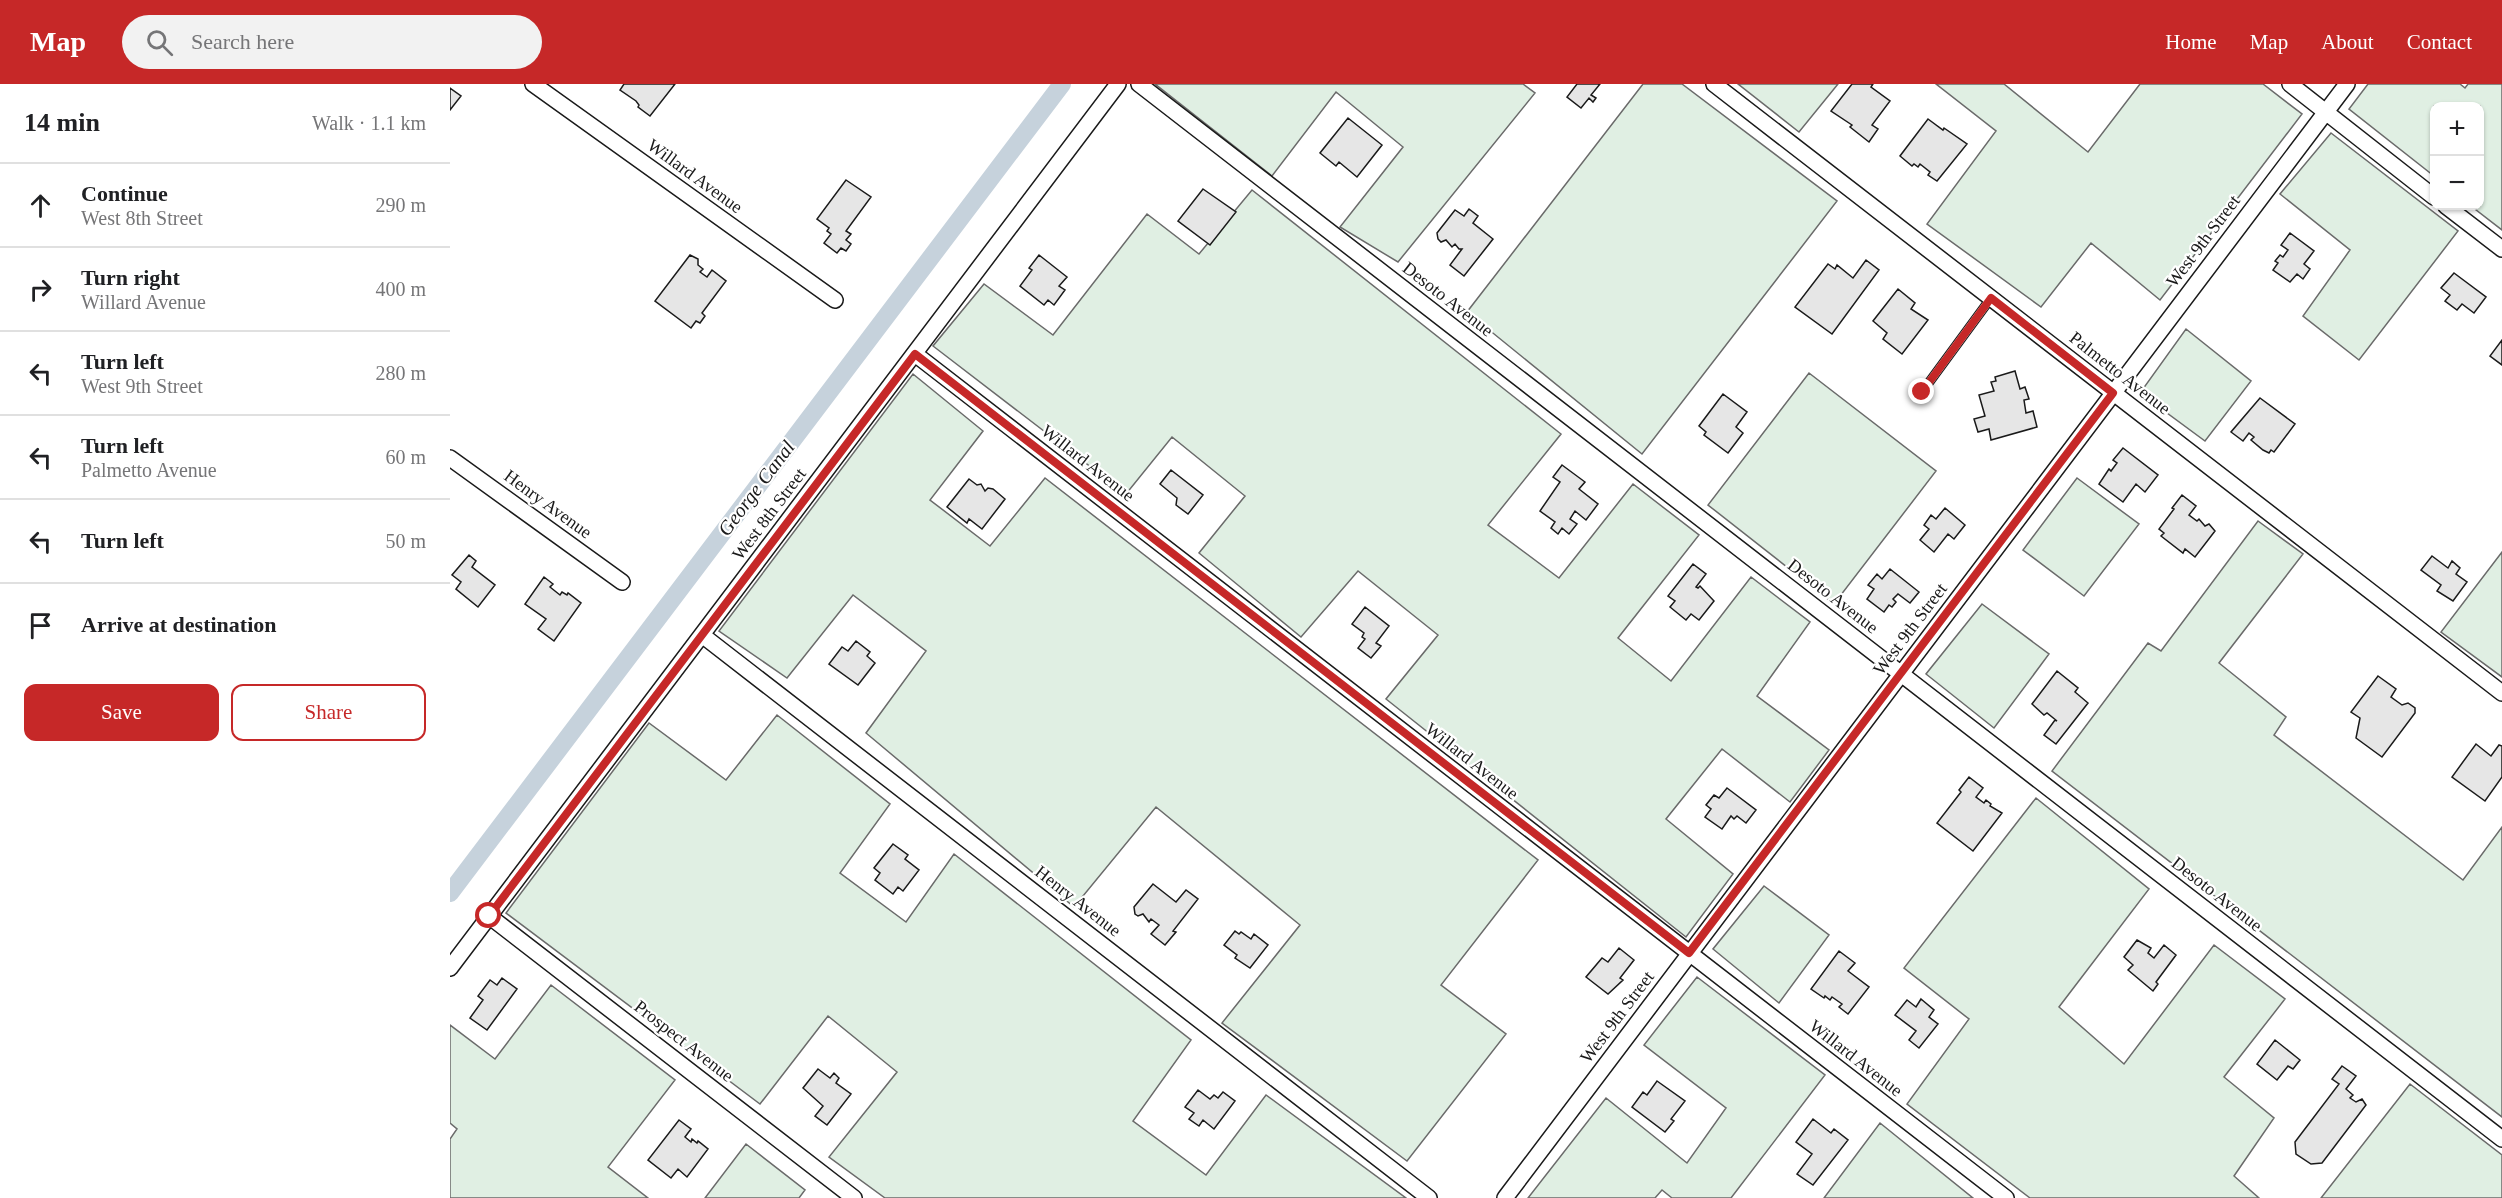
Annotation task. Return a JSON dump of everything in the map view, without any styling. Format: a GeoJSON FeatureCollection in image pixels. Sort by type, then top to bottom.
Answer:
{"type":"FeatureCollection","features":[{"type":"Feature","properties":{"kind":"street","name":"Willard Avenue"},"geometry":{"type":"LineString","coordinates":[[533,84],[835,300]]}},
{"type":"Feature","properties":{"kind":"street","name":"West 8th Street"},"geometry":{"type":"LineString","coordinates":[[450,968],[1118,84]]}},
{"type":"Feature","properties":{"kind":"street","name":"Desoto Avenue"},"geometry":{"type":"LineString","coordinates":[[1139,84],[2502,1139]]}},
{"type":"Feature","properties":{"kind":"street","name":"Palmetto Avenue"},"geometry":{"type":"LineString","coordinates":[[1714,84],[2502,693]]}},
{"type":"Feature","properties":{"kind":"street"},"geometry":{"type":"LineString","coordinates":[[2290,84],[2430,194]]}},
{"type":"Feature","properties":{"kind":"street","name":"West 9th Street"},"geometry":{"type":"LineString","coordinates":[[1505,1198],[2347,84]]}},
{"type":"Feature","properties":{"kind":"street"},"geometry":{"type":"LineString","coordinates":[[2451,210],[2502,249]]}},
{"type":"Feature","properties":{"kind":"street","name":"Willard Avenue"},"geometry":{"type":"LineString","coordinates":[[915,354],[2006,1198]]}},
{"type":"Feature","properties":{"kind":"street","name":"Henry Avenue"},"geometry":{"type":"LineString","coordinates":[[450,458],[622,582]]}},
{"type":"Feature","properties":{"kind":"street","name":"Henry Avenue"},"geometry":{"type":"LineString","coordinates":[[702,635],[1429,1198]]}},
{"type":"Feature","properties":{"kind":"street","name":"Prospect Avenue"},"geometry":{"type":"LineString","coordinates":[[489,916],[854,1198]]}},
{"type":"Feature","properties":{"kind":"lane"},"geometry":{"type":"LineString","coordinates":[[1922,392],[1991,298]]}},
{"type":"Feature","properties":{"kind":"green space"},"geometry":{"type":"Polygon","coordinates":[[[1155,84],[1523,84],[1535,93],[1398,262],[1340,227],[1403,147],[1336,92],[1272,176],[1155,84]]]}},
{"type":"Feature","properties":{"kind":"green space"},"geometry":{"type":"Polygon","coordinates":[[[1643,84],[1682,84],[1837,201],[1642,454],[1467,312],[1643,84]]]}},
{"type":"Feature","properties":{"kind":"green space"},"geometry":{"type":"Polygon","coordinates":[[[1738,84],[1838,84],[1799,132],[1738,84]]]}},
{"type":"Feature","properties":{"kind":"green space"},"geometry":{"type":"Polygon","coordinates":[[[1936,84],[2004,84],[2088,152],[2140,84],[2263,84],[2302,114],[2160,300],[2091,243],[2041,307],[1927,224],[1996,131],[1936,84]]]}},
{"type":"Feature","properties":{"kind":"green space"},"geometry":{"type":"Polygon","coordinates":[[[2368,84],[2460,84],[2465,88],[2468,84],[2502,84],[2502,230],[2476,210],[2484,210],[2484,102],[2430,102],[2430,173],[2349,109],[2368,84]]]}},
{"type":"Feature","properties":{"kind":"green space"},"geometry":{"type":"Polygon","coordinates":[[[2331,133],[2458,231],[2359,360],[2303,316],[2350,250],[2280,194],[2331,133]]]}},
{"type":"Feature","properties":{"kind":"green space"},"geometry":{"type":"Polygon","coordinates":[[[1252,190],[1561,434],[1488,525],[1559,578],[1633,484],[1699,535],[1618,638],[1671,681],[1751,577],[1810,622],[1757,696],[1829,750],[1790,802],[1722,749],[1666,819],[1733,874],[1686,937],[1386,699],[1438,635],[1358,571],[1301,637],[1199,553],[1245,496],[1172,437],[1126,494],[933,346],[984,284],[1053,335],[1147,214],[1199,254],[1252,190]]]}},
{"type":"Feature","properties":{"kind":"green space"},"geometry":{"type":"Polygon","coordinates":[[[2186,329],[2251,381],[2205,441],[2140,393],[2186,329]]]}},
{"type":"Feature","properties":{"kind":"green space"},"geometry":{"type":"Polygon","coordinates":[[[1809,373],[1936,471],[1834,604],[1708,505],[1809,373]]]}},
{"type":"Feature","properties":{"kind":"green space"},"geometry":{"type":"Polygon","coordinates":[[[913,374],[983,431],[930,500],[990,546],[1045,478],[1538,860],[1441,985],[1506,1034],[1407,1161],[1222,1023],[1300,925],[1156,807],[1074,907],[866,733],[926,651],[853,595],[787,678],[719,631],[913,374]]]}},
{"type":"Feature","properties":{"kind":"green space"},"geometry":{"type":"Polygon","coordinates":[[[2077,478],[2139,524],[2084,596],[2023,550],[2077,478]]]}},
{"type":"Feature","properties":{"kind":"green space"},"geometry":{"type":"Polygon","coordinates":[[[2258,521],[2303,554],[2219,663],[2286,717],[2274,735],[2463,880],[2502,827],[2502,1117],[2052,771],[2148,643],[2161,651],[2258,521]]]}},
{"type":"Feature","properties":{"kind":"green space"},"geometry":{"type":"Polygon","coordinates":[[[2502,552],[2502,677],[2441,632],[2502,552]]]}},
{"type":"Feature","properties":{"kind":"green space"},"geometry":{"type":"Polygon","coordinates":[[[1982,604],[2049,654],[1994,728],[1926,674],[1982,604]]]}},
{"type":"Feature","properties":{"kind":"green space"},"geometry":{"type":"Polygon","coordinates":[[[777,715],[890,804],[840,873],[906,922],[954,854],[1191,1040],[1133,1121],[1206,1175],[1266,1095],[1406,1198],[885,1198],[829,1157],[897,1072],[828,1016],[760,1104],[506,913],[649,723],[726,780],[777,715]]]}},
{"type":"Feature","properties":{"kind":"green space"},"geometry":{"type":"Polygon","coordinates":[[[2036,798],[2149,889],[2059,1007],[2124,1064],[2214,945],[2285,999],[2224,1077],[2274,1118],[2234,1176],[2259,1198],[2030,1198],[1907,1104],[1969,1019],[1904,968],[2036,798]]]}},
{"type":"Feature","properties":{"kind":"green space"},"geometry":{"type":"Polygon","coordinates":[[[1764,886],[1829,935],[1779,1003],[1713,949],[1764,886]]]}},
{"type":"Feature","properties":{"kind":"green space"},"geometry":{"type":"Polygon","coordinates":[[[1697,977],[1825,1075],[1731,1198],[1672,1198],[1662,1190],[1655,1198],[1528,1198],[1606,1098],[1687,1163],[1726,1108],[1644,1045],[1697,977]]]}},
{"type":"Feature","properties":{"kind":"green space"},"geometry":{"type":"Polygon","coordinates":[[[551,985],[675,1080],[608,1167],[648,1198],[450,1198],[450,1139],[457,1129],[450,1123],[450,1025],[495,1059],[551,985]]]}},
{"type":"Feature","properties":{"kind":"green space"},"geometry":{"type":"Polygon","coordinates":[[[2410,1084],[2502,1155],[2502,1198],[2321,1198],[2410,1084]]]}},
{"type":"Feature","properties":{"kind":"green space"},"geometry":{"type":"Polygon","coordinates":[[[1880,1123],[1973,1198],[1824,1198],[1880,1123]]]}},
{"type":"Feature","properties":{"kind":"green space"},"geometry":{"type":"Polygon","coordinates":[[[746,1144],[805,1190],[799,1198],[705,1198],[746,1144]]]}},
{"type":"Feature","properties":{"kind":"building"},"geometry":{"type":"Polygon","coordinates":[[[624,84],[675,84],[650,116],[638,107],[636,101],[620,90],[624,84]]]}},
{"type":"Feature","properties":{"kind":"building"},"geometry":{"type":"Polygon","coordinates":[[[1577,84],[1600,84],[1591,95],[1596,98],[1593,102],[1589,98],[1581,108],[1567,97],[1577,84]]]}},
{"type":"Feature","properties":{"kind":"building"},"geometry":{"type":"Polygon","coordinates":[[[1852,84],[1873,84],[1871,87],[1890,101],[1872,125],[1878,129],[1869,142],[1850,127],[1852,125],[1831,111],[1852,84]]]}},
{"type":"Feature","properties":{"kind":"building"},"geometry":{"type":"Polygon","coordinates":[[[450,88],[461,96],[450,110],[450,88]]]}},
{"type":"Feature","properties":{"kind":"building"},"geometry":{"type":"Polygon","coordinates":[[[1348,118],[1382,145],[1357,177],[1339,162],[1336,166],[1320,153],[1348,118]]]}},
{"type":"Feature","properties":{"kind":"building"},"geometry":{"type":"Polygon","coordinates":[[[1928,119],[1967,144],[1937,181],[1928,175],[1930,172],[1920,164],[1918,167],[1914,164],[1912,166],[1900,156],[1928,119]]]}},
{"type":"Feature","properties":{"kind":"building"},"geometry":{"type":"Polygon","coordinates":[[[846,180],[871,197],[846,231],[851,234],[846,240],[851,244],[846,251],[841,248],[837,253],[824,243],[831,234],[827,231],[829,228],[817,219],[846,180]]]}},
{"type":"Feature","properties":{"kind":"building"},"geometry":{"type":"Polygon","coordinates":[[[1203,189],[1236,212],[1210,245],[1178,221],[1203,189]]]}},
{"type":"Feature","properties":{"kind":"building"},"geometry":{"type":"Polygon","coordinates":[[[1469,209],[1478,216],[1473,223],[1493,239],[1464,276],[1450,265],[1462,249],[1455,244],[1452,247],[1446,240],[1441,242],[1437,233],[1455,210],[1464,216],[1469,209]]]}},
{"type":"Feature","properties":{"kind":"building"},"geometry":{"type":"Polygon","coordinates":[[[2290,233],[2314,251],[2304,264],[2310,269],[2303,279],[2297,274],[2290,282],[2273,270],[2278,263],[2275,261],[2280,255],[2283,257],[2288,250],[2281,245],[2290,233]]]}},
{"type":"Feature","properties":{"kind":"building"},"geometry":{"type":"Polygon","coordinates":[[[690,255],[698,259],[698,265],[703,269],[700,272],[707,277],[712,270],[726,281],[702,313],[705,316],[700,323],[696,321],[691,328],[655,301],[690,255]]]}},
{"type":"Feature","properties":{"kind":"building"},"geometry":{"type":"Polygon","coordinates":[[[1039,255],[1067,277],[1059,286],[1065,290],[1054,305],[1048,300],[1044,305],[1020,286],[1032,270],[1029,268],[1039,255]]]}},
{"type":"Feature","properties":{"kind":"building"},"geometry":{"type":"Polygon","coordinates":[[[1866,260],[1879,270],[1832,334],[1795,307],[1828,264],[1835,269],[1837,265],[1853,278],[1866,260]]]}},
{"type":"Feature","properties":{"kind":"building"},"geometry":{"type":"Polygon","coordinates":[[[2454,273],[2486,297],[2474,313],[2462,304],[2457,310],[2445,301],[2450,295],[2441,288],[2454,273]]]}},
{"type":"Feature","properties":{"kind":"building"},"geometry":{"type":"Polygon","coordinates":[[[1898,289],[1915,303],[1911,309],[1928,320],[1902,354],[1883,339],[1887,333],[1873,321],[1898,289]]]}},
{"type":"Feature","properties":{"kind":"building"},"geometry":{"type":"Polygon","coordinates":[[[2502,340],[2502,365],[2490,356],[2502,340]]]}},
{"type":"Feature","properties":{"kind":"building"},"geometry":{"type":"Polygon","coordinates":[[[2015,371],[2020,389],[2025,387],[2029,399],[2024,400],[2026,413],[2033,411],[2037,427],[1991,440],[1989,429],[1978,432],[1974,419],[1985,416],[1979,395],[1994,391],[1991,382],[1996,381],[1995,377],[2015,371]]]}},
{"type":"Feature","properties":{"kind":"building"},"geometry":{"type":"Polygon","coordinates":[[[1723,394],[1747,412],[1736,427],[1743,433],[1728,453],[1704,435],[1706,432],[1699,426],[1723,394]]]}},
{"type":"Feature","properties":{"kind":"building"},"geometry":{"type":"Polygon","coordinates":[[[2260,398],[2295,424],[2274,452],[2271,450],[2269,453],[2263,450],[2251,440],[2254,437],[2249,433],[2243,441],[2231,432],[2260,398]]]}},
{"type":"Feature","properties":{"kind":"building"},"geometry":{"type":"Polygon","coordinates":[[[2123,448],[2158,475],[2145,492],[2136,484],[2123,502],[2099,484],[2109,469],[2111,471],[2117,463],[2113,460],[2123,448]]]}},
{"type":"Feature","properties":{"kind":"building"},"geometry":{"type":"Polygon","coordinates":[[[1562,465],[1585,482],[1579,489],[1598,504],[1586,520],[1575,511],[1570,519],[1577,524],[1569,534],[1562,528],[1558,534],[1551,528],[1555,522],[1540,511],[1560,482],[1553,477],[1562,465]]]}},
{"type":"Feature","properties":{"kind":"building"},"geometry":{"type":"Polygon","coordinates":[[[1171,470],[1203,495],[1188,514],[1176,505],[1177,498],[1160,484],[1171,470]]]}},
{"type":"Feature","properties":{"kind":"building"},"geometry":{"type":"Polygon","coordinates":[[[969,479],[977,485],[981,484],[985,491],[988,488],[993,489],[1005,499],[982,529],[969,519],[967,523],[947,507],[969,479]]]}},
{"type":"Feature","properties":{"kind":"building"},"geometry":{"type":"Polygon","coordinates":[[[2182,495],[2196,506],[2189,515],[2197,521],[2199,519],[2205,526],[2209,524],[2215,531],[2195,557],[2185,549],[2183,553],[2161,536],[2164,533],[2159,529],[2182,495]]]}},
{"type":"Feature","properties":{"kind":"building"},"geometry":{"type":"Polygon","coordinates":[[[1945,508],[1965,525],[1954,539],[1948,534],[1934,552],[1920,540],[1929,529],[1924,525],[1931,515],[1936,519],[1945,508]]]}},
{"type":"Feature","properties":{"kind":"building"},"geometry":{"type":"Polygon","coordinates":[[[469,555],[476,561],[472,567],[495,585],[478,607],[456,589],[461,582],[452,575],[469,555]]]}},
{"type":"Feature","properties":{"kind":"building"},"geometry":{"type":"Polygon","coordinates":[[[2432,556],[2448,568],[2452,561],[2460,568],[2456,574],[2467,582],[2453,601],[2437,591],[2441,585],[2421,570],[2432,556]]]}},
{"type":"Feature","properties":{"kind":"building"},"geometry":{"type":"Polygon","coordinates":[[[1693,564],[1706,574],[1696,587],[1700,586],[1714,601],[1699,620],[1691,614],[1686,620],[1670,607],[1675,601],[1668,596],[1693,564]]]}},
{"type":"Feature","properties":{"kind":"building"},"geometry":{"type":"Polygon","coordinates":[[[1890,569],[1919,592],[1910,603],[1898,594],[1893,599],[1896,602],[1892,607],[1889,605],[1884,612],[1867,599],[1874,589],[1868,585],[1877,574],[1882,579],[1890,569]]]}},
{"type":"Feature","properties":{"kind":"building"},"geometry":{"type":"Polygon","coordinates":[[[544,577],[553,584],[550,587],[560,595],[562,592],[567,595],[568,593],[581,603],[554,641],[538,629],[546,619],[525,604],[544,577]]]}},
{"type":"Feature","properties":{"kind":"building"},"geometry":{"type":"Polygon","coordinates":[[[1365,607],[1389,626],[1376,643],[1381,646],[1371,658],[1358,648],[1365,639],[1362,637],[1364,633],[1352,624],[1365,607]]]}},
{"type":"Feature","properties":{"kind":"building"},"geometry":{"type":"Polygon","coordinates":[[[856,641],[870,652],[867,656],[875,663],[858,685],[829,664],[842,647],[848,651],[856,641]]]}},
{"type":"Feature","properties":{"kind":"building"},"geometry":{"type":"Polygon","coordinates":[[[2057,671],[2078,688],[2075,692],[2088,703],[2056,744],[2044,735],[2055,720],[2057,721],[2047,713],[2044,715],[2032,704],[2057,671]]]}},
{"type":"Feature","properties":{"kind":"building"},"geometry":{"type":"Polygon","coordinates":[[[2378,676],[2396,689],[2391,697],[2402,705],[2408,703],[2415,708],[2415,713],[2382,757],[2356,738],[2360,718],[2351,712],[2378,676]]]}},
{"type":"Feature","properties":{"kind":"building"},"geometry":{"type":"Polygon","coordinates":[[[2476,744],[2491,756],[2499,745],[2502,746],[2502,777],[2485,801],[2452,777],[2476,744]]]}},
{"type":"Feature","properties":{"kind":"building"},"geometry":{"type":"Polygon","coordinates":[[[1969,777],[1983,788],[1976,797],[1984,803],[1986,800],[1991,804],[1990,806],[2002,813],[1973,851],[1937,823],[1961,792],[1959,790],[1969,777]]]}},
{"type":"Feature","properties":{"kind":"building"},"geometry":{"type":"Polygon","coordinates":[[[1727,788],[1756,810],[1746,823],[1737,816],[1734,819],[1731,816],[1722,829],[1705,817],[1711,809],[1706,805],[1714,795],[1719,798],[1727,788]]]}},
{"type":"Feature","properties":{"kind":"building"},"geometry":{"type":"Polygon","coordinates":[[[893,844],[908,855],[905,859],[919,870],[903,891],[898,887],[893,894],[875,880],[880,873],[874,868],[893,844]]]}},
{"type":"Feature","properties":{"kind":"building"},"geometry":{"type":"Polygon","coordinates":[[[1153,884],[1176,902],[1186,890],[1198,899],[1165,945],[1151,934],[1159,925],[1151,919],[1149,922],[1143,914],[1138,916],[1135,914],[1134,907],[1153,884]]]}},
{"type":"Feature","properties":{"kind":"building"},"geometry":{"type":"Polygon","coordinates":[[[1235,931],[1251,939],[1254,934],[1268,945],[1250,968],[1235,958],[1237,955],[1224,945],[1235,931]]]}},
{"type":"Feature","properties":{"kind":"building"},"geometry":{"type":"Polygon","coordinates":[[[2137,940],[2151,948],[2148,953],[2154,958],[2164,945],[2176,955],[2156,982],[2158,984],[2153,991],[2128,970],[2133,965],[2124,957],[2137,940]]]}},
{"type":"Feature","properties":{"kind":"building"},"geometry":{"type":"Polygon","coordinates":[[[1619,948],[1634,960],[1620,978],[1623,980],[1608,994],[1586,977],[1602,958],[1608,962],[1619,948]]]}},
{"type":"Feature","properties":{"kind":"building"},"geometry":{"type":"Polygon","coordinates":[[[1839,951],[1855,963],[1848,971],[1869,987],[1848,1014],[1839,1007],[1842,1004],[1832,997],[1830,1000],[1825,996],[1824,998],[1811,989],[1839,951]]]}},
{"type":"Feature","properties":{"kind":"building"},"geometry":{"type":"Polygon","coordinates":[[[502,978],[517,989],[487,1030],[470,1018],[483,1000],[478,996],[490,980],[497,985],[502,978]]]}},
{"type":"Feature","properties":{"kind":"building"},"geometry":{"type":"Polygon","coordinates":[[[1921,999],[1934,1010],[1929,1017],[1938,1024],[1919,1048],[1909,1040],[1916,1031],[1895,1015],[1907,1000],[1916,1007],[1921,999]]]}},
{"type":"Feature","properties":{"kind":"building"},"geometry":{"type":"Polygon","coordinates":[[[2275,1040],[2300,1060],[2293,1069],[2288,1066],[2277,1080],[2257,1064],[2275,1040]]]}},
{"type":"Feature","properties":{"kind":"building"},"geometry":{"type":"Polygon","coordinates":[[[2342,1066],[2356,1076],[2346,1089],[2353,1095],[2350,1098],[2356,1102],[2362,1099],[2366,1105],[2322,1163],[2311,1164],[2296,1154],[2295,1142],[2339,1084],[2332,1079],[2342,1066]]]}},
{"type":"Feature","properties":{"kind":"building"},"geometry":{"type":"Polygon","coordinates":[[[818,1069],[830,1078],[834,1073],[839,1078],[836,1083],[851,1094],[827,1125],[815,1116],[823,1106],[803,1088],[818,1069]]]}},
{"type":"Feature","properties":{"kind":"building"},"geometry":{"type":"Polygon","coordinates":[[[1657,1081],[1685,1101],[1671,1119],[1674,1121],[1665,1132],[1632,1107],[1643,1092],[1647,1095],[1657,1081]]]}},
{"type":"Feature","properties":{"kind":"building"},"geometry":{"type":"Polygon","coordinates":[[[1198,1090],[1210,1099],[1214,1095],[1218,1098],[1223,1092],[1235,1101],[1214,1129],[1203,1120],[1199,1126],[1189,1119],[1194,1113],[1185,1107],[1198,1090]]]}},
{"type":"Feature","properties":{"kind":"building"},"geometry":{"type":"Polygon","coordinates":[[[1813,1119],[1831,1133],[1834,1129],[1848,1140],[1813,1185],[1797,1174],[1812,1154],[1796,1142],[1813,1119]]]}},
{"type":"Feature","properties":{"kind":"building"},"geometry":{"type":"Polygon","coordinates":[[[679,1120],[691,1129],[685,1137],[691,1142],[692,1139],[697,1143],[698,1141],[708,1149],[687,1177],[678,1169],[671,1178],[648,1160],[679,1120]]]}},
{"type":"Feature","properties":{"kind":"waterway","name":"George Canal"},"geometry":{"type":"LineString","coordinates":[[450,893],[1062,84]]}},
{"type":"Feature","properties":{"kind":"route"},"geometry":{"type":"LineString","coordinates":[[489,916],[915,354],[1689,953],[2113,393],[1991,298],[1922,392]]}}]}
